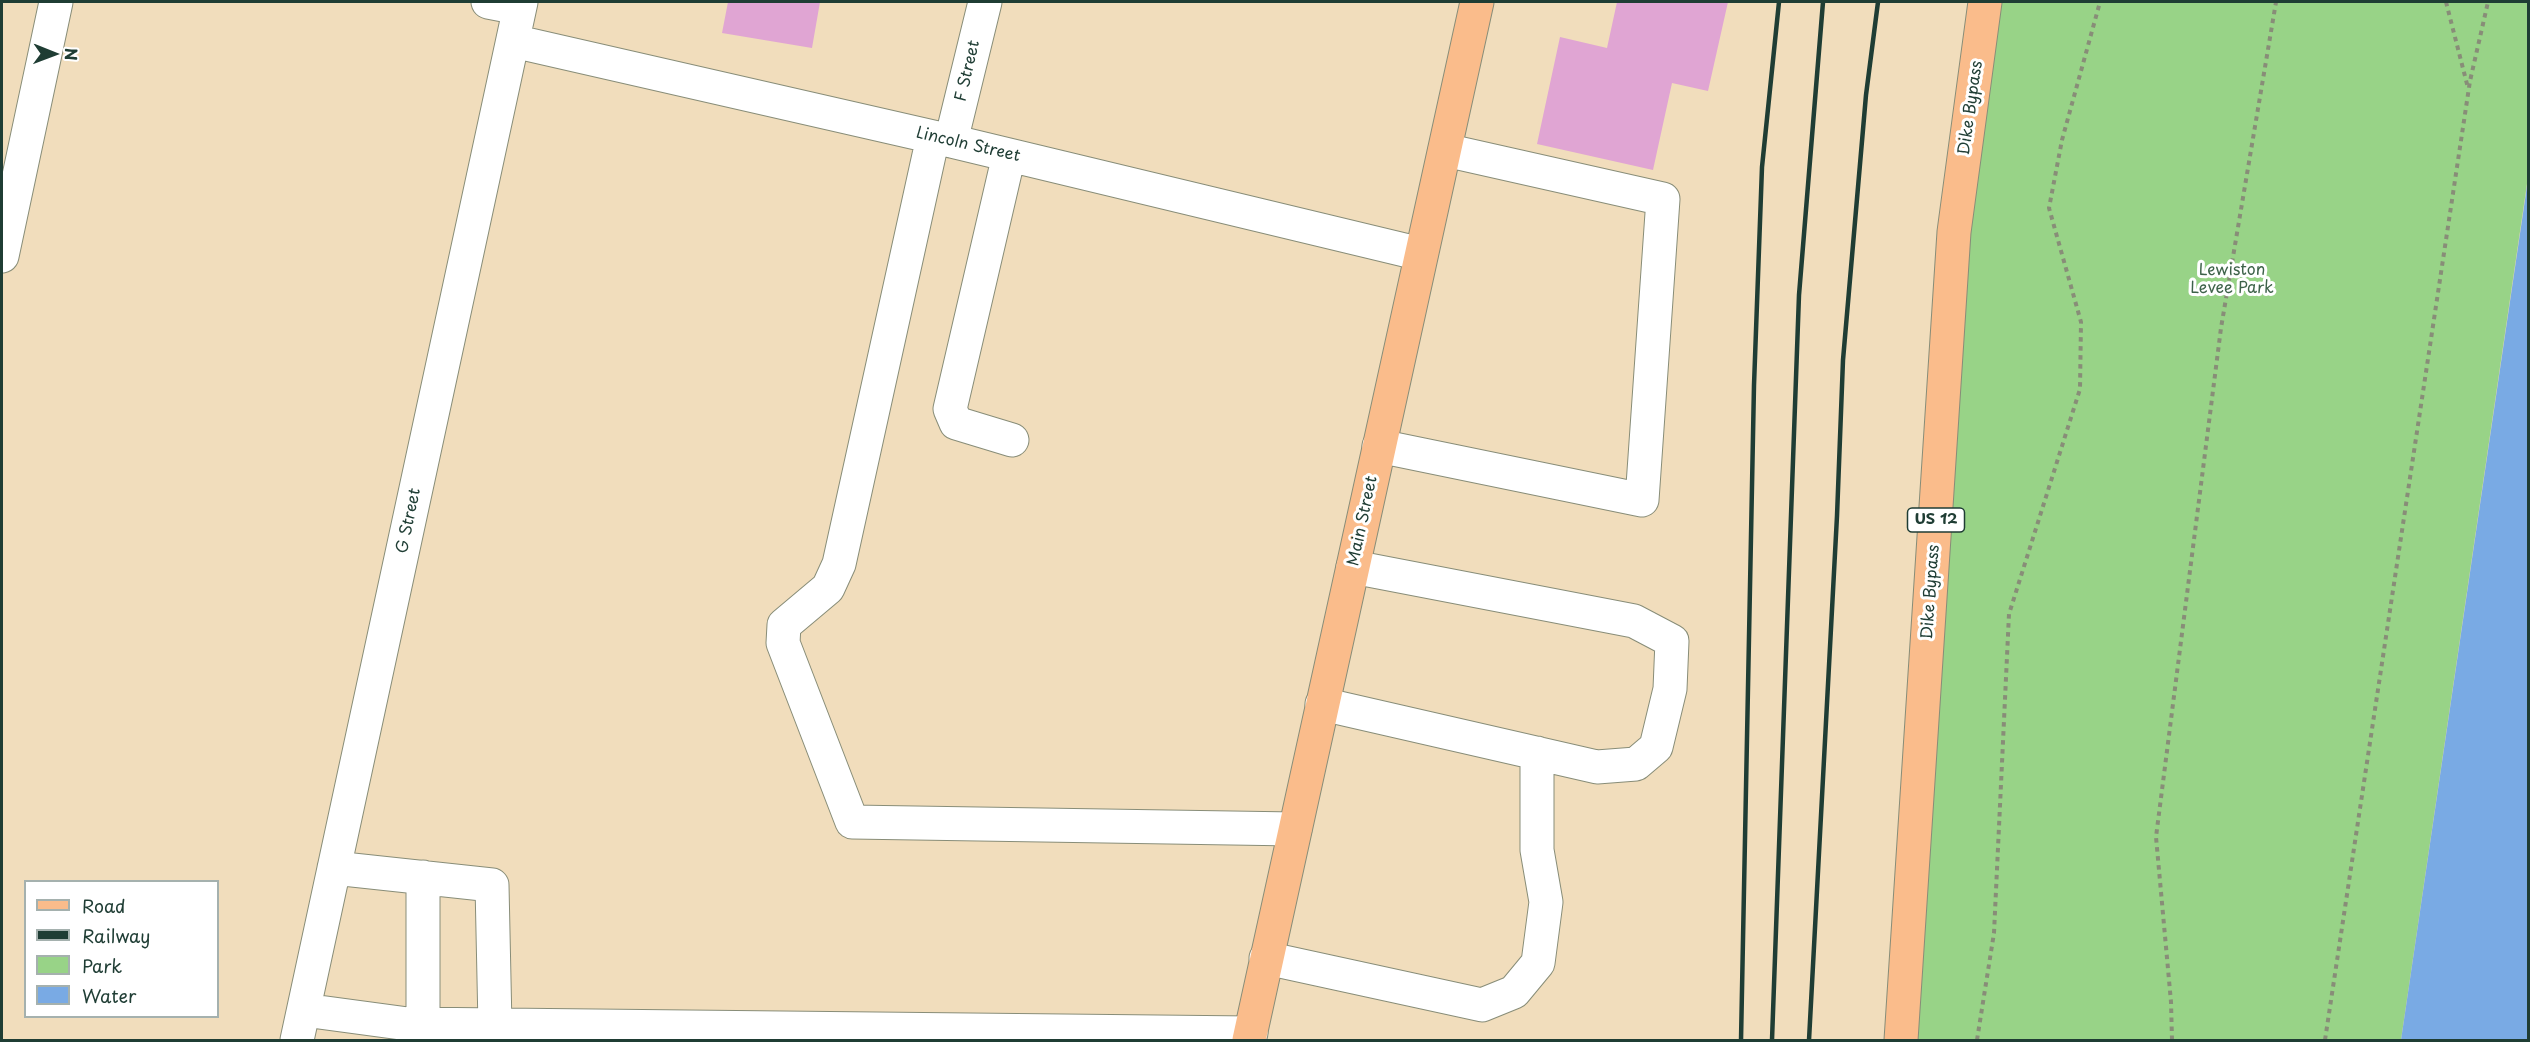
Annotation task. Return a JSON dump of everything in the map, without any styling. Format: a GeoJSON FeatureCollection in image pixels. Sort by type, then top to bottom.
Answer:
{"type":"FeatureCollection","features":[{"type":"Feature","properties":{"kind":"main road","name":"Main Street"},"geometry":{"type":"LineString","coordinates":[[1250,1037],[1477,2]]}},
{"type":"Feature","properties":{"kind":"main road","name":"Dike Bypass"},"geometry":{"type":"LineString","coordinates":[[1901,1041],[1954,231],[1985,2]]}},
{"type":"Feature","properties":{"kind":"street"},"geometry":{"type":"LineString","coordinates":[[2,256],[56,2]]}},
{"type":"Feature","properties":{"kind":"street"},"geometry":{"type":"LineString","coordinates":[[488,2],[520,5]]}},
{"type":"Feature","properties":{"kind":"street","name":"F Street"},"geometry":{"type":"LineString","coordinates":[[984,2],[942,139],[839,564],[828,588],[784,625],[783,644],[852,822],[1295,829]]}},
{"type":"Feature","properties":{"kind":"street","name":"G Street"},"geometry":{"type":"LineString","coordinates":[[301,1025],[520,5]]}},
{"type":"Feature","properties":{"kind":"street","name":"Lincoln Street"},"geometry":{"type":"LineString","coordinates":[[513,41],[942,139],[1421,254]]}},
{"type":"Feature","properties":{"kind":"street"},"geometry":{"type":"LineString","coordinates":[[1379,446],[1642,500],[1663,199],[1444,150]]}},
{"type":"Feature","properties":{"kind":"street"},"geometry":{"type":"LineString","coordinates":[[1009,155],[950,409],[956,423],[1012,441]]}},
{"type":"Feature","properties":{"kind":"street"},"geometry":{"type":"LineString","coordinates":[[1322,704],[1597,767],[1636,764],[1656,747],[1670,689],[1672,641],[1634,621],[1353,567]]}},
{"type":"Feature","properties":{"kind":"street"},"geometry":{"type":"LineString","coordinates":[[1266,958],[1482,1005],[1514,992],[1538,963],[1546,902],[1537,850],[1537,753]]}},
{"type":"Feature","properties":{"kind":"street"},"geometry":{"type":"LineString","coordinates":[[334,868],[492,885],[495,1026]]}},
{"type":"Feature","properties":{"kind":"street"},"geometry":{"type":"LineString","coordinates":[[423,877],[423,1024]]}},
{"type":"Feature","properties":{"kind":"street"},"geometry":{"type":"LineString","coordinates":[[301,1025],[423,1024],[1250,1037]]}},
{"type":"Feature","properties":{"kind":"path"},"geometry":{"type":"LineString","coordinates":[[1977,1041],[1994,933],[2009,614],[2080,389],[2081,322],[2049,208],[2062,140],[2100,2]]}},
{"type":"Feature","properties":{"kind":"path"},"geometry":{"type":"LineString","coordinates":[[2172,1041],[2156,837],[2221,328],[2276,2]]}},
{"type":"Feature","properties":{"kind":"path"},"geometry":{"type":"LineString","coordinates":[[2446,2],[2469,93]]}},
{"type":"Feature","properties":{"kind":"path"},"geometry":{"type":"LineString","coordinates":[[2325,1041],[2469,93],[2488,2]]}},
{"type":"Feature","properties":{"kind":"green space","name":"Lewiston Levee Park"},"geometry":{"type":"Polygon","coordinates":[[[1985,2],[2528,2],[2528,177],[2401,1040],[1901,1040],[1985,2]]]}},
{"type":"Feature","properties":{"kind":"water"},"geometry":{"type":"Polygon","coordinates":[[[2528,177],[2528,1040],[2401,1040],[2526,193],[2528,177]]]}},
{"type":"Feature","properties":{"kind":"building"},"geometry":{"type":"Polygon","coordinates":[[[728,2],[820,2],[812,48],[722,33],[728,2]]]}},
{"type":"Feature","properties":{"kind":"building"},"geometry":{"type":"Polygon","coordinates":[[[1617,2],[1728,2],[1708,91],[1672,83],[1653,170],[1537,144],[1560,37],[1607,48],[1617,2]]]}},
{"type":"Feature","properties":{"kind":"railway"},"geometry":{"type":"LineString","coordinates":[[1741,1040],[1754,385],[1762,167],[1779,2]]}},
{"type":"Feature","properties":{"kind":"railway"},"geometry":{"type":"LineString","coordinates":[[1772,1040],[1799,295],[1823,2]]}},
{"type":"Feature","properties":{"kind":"railway"},"geometry":{"type":"LineString","coordinates":[[1809,1040],[1843,360],[1866,95],[1878,2]]}}]}
